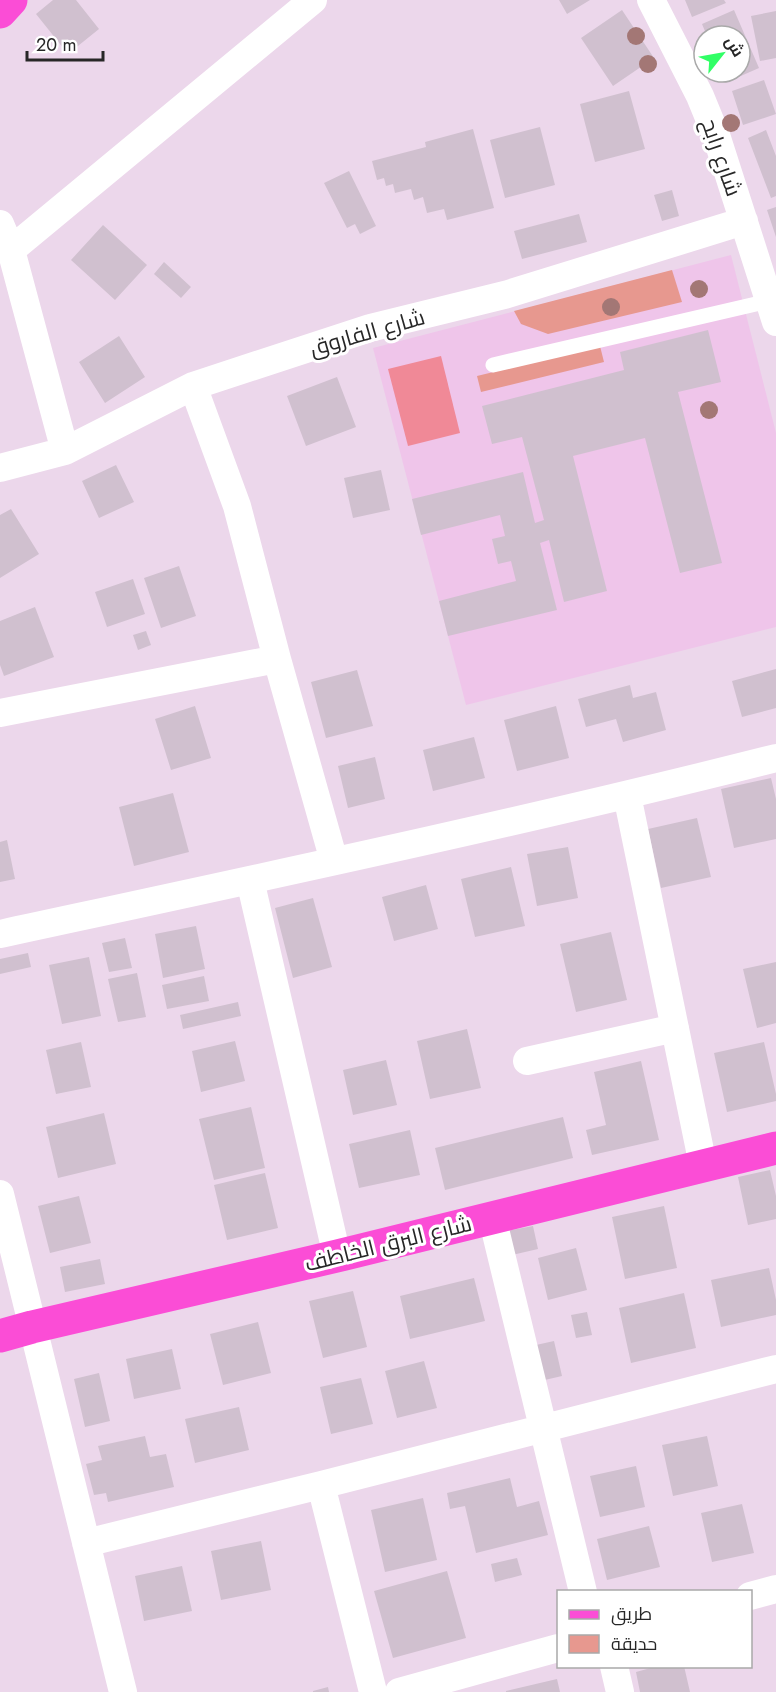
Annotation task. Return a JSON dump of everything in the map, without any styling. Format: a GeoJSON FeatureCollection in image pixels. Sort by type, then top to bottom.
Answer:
{"type":"FeatureCollection","features":[{"type":"Feature","properties":{"kind":"main road"},"geometry":{"type":"LineString","coordinates":[[0,12],[11,0]]}},
{"type":"Feature","properties":{"kind":"main road","name":"شارع البرق الخاطف"},"geometry":{"type":"LineString","coordinates":[[0,1336],[776,1148]]}},
{"type":"Feature","properties":{"kind":"street"},"geometry":{"type":"LineString","coordinates":[[11,250],[313,0]]}},
{"type":"Feature","properties":{"kind":"street","name":"شارع رابح"},"geometry":{"type":"LineString","coordinates":[[651,0],[700,96],[716,135],[772,311]]}},
{"type":"Feature","properties":{"kind":"street","name":"شارع الفاروق"},"geometry":{"type":"LineString","coordinates":[[0,468],[65,451],[193,386],[370,328],[508,294],[744,221]]}},
{"type":"Feature","properties":{"kind":"street"},"geometry":{"type":"LineString","coordinates":[[0,224],[11,250],[65,451]]}},
{"type":"Feature","properties":{"kind":"street"},"geometry":{"type":"LineString","coordinates":[[193,386],[237,506],[334,861]]}},
{"type":"Feature","properties":{"kind":"street"},"geometry":{"type":"LineString","coordinates":[[0,713],[277,659]]}},
{"type":"Feature","properties":{"kind":"street"},"geometry":{"type":"LineString","coordinates":[[0,934],[627,795],[776,758]]}},
{"type":"Feature","properties":{"kind":"street"},"geometry":{"type":"LineString","coordinates":[[627,795],[703,1165]]}},
{"type":"Feature","properties":{"kind":"street"},"geometry":{"type":"LineString","coordinates":[[250,880],[337,1256]]}},
{"type":"Feature","properties":{"kind":"street"},"geometry":{"type":"LineString","coordinates":[[527,1061],[675,1028]]}},
{"type":"Feature","properties":{"kind":"street"},"geometry":{"type":"LineString","coordinates":[[0,1194],[123,1692]]}},
{"type":"Feature","properties":{"kind":"street"},"geometry":{"type":"LineString","coordinates":[[492,1217],[582,1590]]}},
{"type":"Feature","properties":{"kind":"street"},"geometry":{"type":"LineString","coordinates":[[86,1543],[776,1369]]}},
{"type":"Feature","properties":{"kind":"street"},"geometry":{"type":"LineString","coordinates":[[321,1485],[373,1692]]}},
{"type":"Feature","properties":{"kind":"street"},"geometry":{"type":"LineString","coordinates":[[752,1595],[776,1589]]}},
{"type":"Feature","properties":{"kind":"street"},"geometry":{"type":"LineString","coordinates":[[399,1692],[557,1648]]}},
{"type":"Feature","properties":{"kind":"street"},"geometry":{"type":"LineString","coordinates":[[614,1668],[620,1692]]}},
{"type":"Feature","properties":{"kind":"lane"},"geometry":{"type":"LineString","coordinates":[[493,365],[772,311]]}},
{"type":"Feature","properties":{"kind":"shaded area"},"geometry":{"type":"Polygon","coordinates":[[[731,255],[776,433],[776,627],[466,705],[373,348],[731,255]]]}},
{"type":"Feature","properties":{"kind":"shaded area"},"geometry":{"type":"Polygon","coordinates":[[[441,356],[460,433],[408,446],[388,369],[441,356]]]}},
{"type":"Feature","properties":{"kind":"green space"},"geometry":{"type":"Polygon","coordinates":[[[672,270],[682,302],[548,334],[521,324],[514,311],[672,270]]]}},
{"type":"Feature","properties":{"kind":"green space"},"geometry":{"type":"Polygon","coordinates":[[[600,346],[604,362],[481,392],[477,376],[600,346]]]}},
{"type":"Feature","properties":{"kind":"building"},"geometry":{"type":"Polygon","coordinates":[[[53,0],[76,0],[99,29],[68,54],[36,14],[53,0]]]}},
{"type":"Feature","properties":{"kind":"building"},"geometry":{"type":"Polygon","coordinates":[[[559,0],[590,0],[567,14],[559,0]]]}},
{"type":"Feature","properties":{"kind":"building"},"geometry":{"type":"Polygon","coordinates":[[[685,0],[724,0],[726,3],[692,17],[685,0]]]}},
{"type":"Feature","properties":{"kind":"building"},"geometry":{"type":"Polygon","coordinates":[[[622,10],[654,58],[613,86],[581,38],[622,10]]]}},
{"type":"Feature","properties":{"kind":"building"},"geometry":{"type":"Polygon","coordinates":[[[734,10],[740,24],[702,24],[734,10]]]}},
{"type":"Feature","properties":{"kind":"building"},"geometry":{"type":"Polygon","coordinates":[[[776,11],[776,58],[760,61],[751,16],[776,11]]]}},
{"type":"Feature","properties":{"kind":"building"},"geometry":{"type":"Polygon","coordinates":[[[752,52],[759,68],[752,71],[752,52]]]}},
{"type":"Feature","properties":{"kind":"building"},"geometry":{"type":"Polygon","coordinates":[[[764,80],[776,114],[743,125],[732,91],[764,80]]]}},
{"type":"Feature","properties":{"kind":"building"},"geometry":{"type":"Polygon","coordinates":[[[629,91],[645,149],[595,162],[580,104],[629,91]]]}},
{"type":"Feature","properties":{"kind":"building"},"geometry":{"type":"Polygon","coordinates":[[[540,127],[555,185],[505,198],[490,140],[540,127]]]}},
{"type":"Feature","properties":{"kind":"building"},"geometry":{"type":"Polygon","coordinates":[[[473,129],[494,208],[447,220],[444,209],[427,213],[423,197],[414,200],[411,189],[395,193],[393,184],[386,186],[384,178],[377,180],[372,161],[426,147],[425,142],[473,129]]]}},
{"type":"Feature","properties":{"kind":"building"},"geometry":{"type":"Polygon","coordinates":[[[766,130],[776,156],[776,196],[771,198],[748,138],[766,130]]]}},
{"type":"Feature","properties":{"kind":"building"},"geometry":{"type":"Polygon","coordinates":[[[349,171],[376,226],[360,234],[355,224],[347,228],[324,183],[349,171]]]}},
{"type":"Feature","properties":{"kind":"building"},"geometry":{"type":"Polygon","coordinates":[[[672,190],[679,216],[662,221],[654,195],[672,190]]]}},
{"type":"Feature","properties":{"kind":"building"},"geometry":{"type":"Polygon","coordinates":[[[776,207],[776,237],[767,210],[776,207]]]}},
{"type":"Feature","properties":{"kind":"building"},"geometry":{"type":"Polygon","coordinates":[[[579,214],[587,242],[522,259],[514,231],[579,214]]]}},
{"type":"Feature","properties":{"kind":"building"},"geometry":{"type":"Polygon","coordinates":[[[103,225],[147,265],[115,300],[71,260],[103,225]]]}},
{"type":"Feature","properties":{"kind":"building"},"geometry":{"type":"Polygon","coordinates":[[[164,262],[191,287],[181,298],[154,274],[164,262]]]}},
{"type":"Feature","properties":{"kind":"building"},"geometry":{"type":"Polygon","coordinates":[[[708,330],[721,382],[678,392],[722,563],[680,573],[645,438],[573,456],[607,591],[564,602],[549,540],[540,543],[557,610],[448,636],[439,601],[516,581],[511,561],[498,564],[492,539],[505,536],[500,515],[421,535],[412,499],[523,472],[535,523],[544,520],[522,437],[492,444],[482,406],[624,370],[620,352],[708,330]]]}},
{"type":"Feature","properties":{"kind":"building"},"geometry":{"type":"Polygon","coordinates":[[[119,336],[145,377],[105,403],[79,362],[119,336]]]}},
{"type":"Feature","properties":{"kind":"building"},"geometry":{"type":"Polygon","coordinates":[[[337,377],[356,427],[306,446],[287,396],[337,377]]]}},
{"type":"Feature","properties":{"kind":"building"},"geometry":{"type":"Polygon","coordinates":[[[116,465],[134,502],[99,518],[82,481],[116,465]]]}},
{"type":"Feature","properties":{"kind":"building"},"geometry":{"type":"Polygon","coordinates":[[[381,470],[390,510],[353,518],[344,478],[381,470]]]}},
{"type":"Feature","properties":{"kind":"building"},"geometry":{"type":"Polygon","coordinates":[[[11,509],[39,554],[0,578],[0,515],[11,509]]]}},
{"type":"Feature","properties":{"kind":"building"},"geometry":{"type":"Polygon","coordinates":[[[179,566],[196,616],[161,628],[144,578],[179,566]]]}},
{"type":"Feature","properties":{"kind":"building"},"geometry":{"type":"Polygon","coordinates":[[[133,579],[145,614],[107,627],[95,592],[133,579]]]}},
{"type":"Feature","properties":{"kind":"building"},"geometry":{"type":"Polygon","coordinates":[[[35,607],[54,657],[4,676],[0,665],[0,621],[35,607]]]}},
{"type":"Feature","properties":{"kind":"building"},"geometry":{"type":"Polygon","coordinates":[[[146,631],[151,645],[138,650],[133,635],[146,631]]]}},
{"type":"Feature","properties":{"kind":"building"},"geometry":{"type":"Polygon","coordinates":[[[776,669],[776,708],[742,717],[732,681],[776,669]]]}},
{"type":"Feature","properties":{"kind":"building"},"geometry":{"type":"Polygon","coordinates":[[[357,670],[373,726],[326,738],[311,682],[357,670]]]}},
{"type":"Feature","properties":{"kind":"building"},"geometry":{"type":"Polygon","coordinates":[[[630,685],[633,698],[656,692],[666,730],[623,742],[616,719],[586,727],[578,699],[630,685]]]}},
{"type":"Feature","properties":{"kind":"building"},"geometry":{"type":"Polygon","coordinates":[[[195,706],[211,758],[171,770],[155,719],[195,706]]]}},
{"type":"Feature","properties":{"kind":"building"},"geometry":{"type":"Polygon","coordinates":[[[556,706],[569,758],[517,771],[504,720],[556,706]]]}},
{"type":"Feature","properties":{"kind":"building"},"geometry":{"type":"Polygon","coordinates":[[[474,737],[485,778],[433,791],[423,750],[474,737]]]}},
{"type":"Feature","properties":{"kind":"building"},"geometry":{"type":"Polygon","coordinates":[[[375,757],[385,799],[348,808],[338,766],[375,757]]]}},
{"type":"Feature","properties":{"kind":"building"},"geometry":{"type":"Polygon","coordinates":[[[771,778],[776,799],[776,839],[734,848],[721,789],[771,778]]]}},
{"type":"Feature","properties":{"kind":"building"},"geometry":{"type":"Polygon","coordinates":[[[173,793],[189,852],[134,866],[119,807],[173,793]]]}},
{"type":"Feature","properties":{"kind":"building"},"geometry":{"type":"Polygon","coordinates":[[[697,818],[711,877],[661,888],[648,829],[697,818]]]}},
{"type":"Feature","properties":{"kind":"building"},"geometry":{"type":"Polygon","coordinates":[[[7,840],[15,879],[0,882],[0,842],[7,840]]]}},
{"type":"Feature","properties":{"kind":"building"},"geometry":{"type":"Polygon","coordinates":[[[568,847],[578,898],[537,906],[527,854],[568,847]]]}},
{"type":"Feature","properties":{"kind":"building"},"geometry":{"type":"Polygon","coordinates":[[[511,867],[525,926],[475,937],[461,879],[511,867]]]}},
{"type":"Feature","properties":{"kind":"building"},"geometry":{"type":"Polygon","coordinates":[[[426,885],[438,929],[394,941],[382,897],[426,885]]]}},
{"type":"Feature","properties":{"kind":"building"},"geometry":{"type":"Polygon","coordinates":[[[313,898],[332,967],[293,978],[275,908],[313,898]]]}},
{"type":"Feature","properties":{"kind":"building"},"geometry":{"type":"Polygon","coordinates":[[[196,926],[205,969],[163,978],[155,934],[196,926]]]}},
{"type":"Feature","properties":{"kind":"building"},"geometry":{"type":"Polygon","coordinates":[[[611,932],[627,1000],[576,1012],[560,944],[611,932]]]}},
{"type":"Feature","properties":{"kind":"building"},"geometry":{"type":"Polygon","coordinates":[[[125,938],[132,968],[109,972],[102,943],[125,938]]]}},
{"type":"Feature","properties":{"kind":"building"},"geometry":{"type":"Polygon","coordinates":[[[28,953],[31,967],[0,974],[0,959],[28,953]]]}},
{"type":"Feature","properties":{"kind":"building"},"geometry":{"type":"Polygon","coordinates":[[[89,957],[101,1016],[62,1024],[49,965],[89,957]]]}},
{"type":"Feature","properties":{"kind":"building"},"geometry":{"type":"Polygon","coordinates":[[[776,962],[776,1023],[757,1028],[743,969],[776,962]]]}},
{"type":"Feature","properties":{"kind":"building"},"geometry":{"type":"Polygon","coordinates":[[[137,973],[146,1017],[118,1022],[108,979],[137,973]]]}},
{"type":"Feature","properties":{"kind":"building"},"geometry":{"type":"Polygon","coordinates":[[[204,976],[209,1001],[167,1009],[162,985],[204,976]]]}},
{"type":"Feature","properties":{"kind":"building"},"geometry":{"type":"Polygon","coordinates":[[[238,1002],[241,1016],[183,1029],[180,1015],[238,1002]]]}},
{"type":"Feature","properties":{"kind":"building"},"geometry":{"type":"Polygon","coordinates":[[[467,1029],[481,1088],[430,1099],[417,1041],[467,1029]]]}},
{"type":"Feature","properties":{"kind":"building"},"geometry":{"type":"Polygon","coordinates":[[[235,1041],[245,1081],[201,1092],[192,1051],[235,1041]]]}},
{"type":"Feature","properties":{"kind":"building"},"geometry":{"type":"Polygon","coordinates":[[[81,1042],[91,1087],[56,1094],[46,1050],[81,1042]]]}},
{"type":"Feature","properties":{"kind":"building"},"geometry":{"type":"Polygon","coordinates":[[[764,1042],[776,1101],[727,1112],[714,1053],[764,1042]]]}},
{"type":"Feature","properties":{"kind":"building"},"geometry":{"type":"Polygon","coordinates":[[[386,1060],[397,1105],[353,1115],[343,1070],[386,1060]]]}},
{"type":"Feature","properties":{"kind":"building"},"geometry":{"type":"Polygon","coordinates":[[[641,1061],[659,1140],[592,1155],[586,1130],[606,1125],[594,1072],[641,1061]]]}},
{"type":"Feature","properties":{"kind":"building"},"geometry":{"type":"Polygon","coordinates":[[[251,1107],[265,1168],[214,1180],[199,1119],[251,1107]]]}},
{"type":"Feature","properties":{"kind":"building"},"geometry":{"type":"Polygon","coordinates":[[[104,1113],[116,1164],[58,1178],[46,1127],[104,1113]]]}},
{"type":"Feature","properties":{"kind":"building"},"geometry":{"type":"Polygon","coordinates":[[[563,1117],[573,1158],[445,1190],[435,1148],[563,1117]]]}},
{"type":"Feature","properties":{"kind":"building"},"geometry":{"type":"Polygon","coordinates":[[[410,1130],[420,1175],[359,1188],[349,1144],[410,1130]]]}},
{"type":"Feature","properties":{"kind":"building"},"geometry":{"type":"Polygon","coordinates":[[[770,1170],[776,1196],[776,1219],[748,1225],[738,1177],[770,1170]]]}},
{"type":"Feature","properties":{"kind":"building"},"geometry":{"type":"Polygon","coordinates":[[[265,1173],[278,1228],[227,1240],[214,1185],[265,1173]]]}},
{"type":"Feature","properties":{"kind":"building"},"geometry":{"type":"Polygon","coordinates":[[[79,1196],[91,1243],[50,1253],[38,1206],[79,1196]]]}},
{"type":"Feature","properties":{"kind":"building"},"geometry":{"type":"Polygon","coordinates":[[[664,1206],[677,1268],[625,1279],[612,1217],[664,1206]]]}},
{"type":"Feature","properties":{"kind":"building"},"geometry":{"type":"Polygon","coordinates":[[[533,1226],[538,1249],[512,1255],[507,1231],[533,1226]]]}},
{"type":"Feature","properties":{"kind":"building"},"geometry":{"type":"Polygon","coordinates":[[[576,1248],[587,1290],[548,1300],[538,1258],[576,1248]]]}},
{"type":"Feature","properties":{"kind":"building"},"geometry":{"type":"Polygon","coordinates":[[[100,1259],[105,1284],[65,1292],[60,1267],[100,1259]]]}},
{"type":"Feature","properties":{"kind":"building"},"geometry":{"type":"Polygon","coordinates":[[[769,1268],[776,1300],[776,1315],[721,1327],[711,1280],[769,1268]]]}},
{"type":"Feature","properties":{"kind":"building"},"geometry":{"type":"Polygon","coordinates":[[[474,1278],[485,1321],[410,1339],[400,1296],[474,1278]]]}},
{"type":"Feature","properties":{"kind":"building"},"geometry":{"type":"Polygon","coordinates":[[[353,1291],[367,1347],[323,1358],[309,1301],[353,1291]]]}},
{"type":"Feature","properties":{"kind":"building"},"geometry":{"type":"Polygon","coordinates":[[[684,1293],[696,1348],[631,1363],[619,1308],[684,1293]]]}},
{"type":"Feature","properties":{"kind":"building"},"geometry":{"type":"Polygon","coordinates":[[[587,1312],[592,1335],[576,1338],[571,1315],[587,1312]]]}},
{"type":"Feature","properties":{"kind":"building"},"geometry":{"type":"Polygon","coordinates":[[[258,1322],[271,1373],[223,1385],[210,1334],[258,1322]]]}},
{"type":"Feature","properties":{"kind":"building"},"geometry":{"type":"Polygon","coordinates":[[[554,1341],[562,1376],[536,1382],[527,1347],[554,1341]]]}},
{"type":"Feature","properties":{"kind":"building"},"geometry":{"type":"Polygon","coordinates":[[[172,1349],[181,1389],[134,1399],[126,1359],[172,1349]]]}},
{"type":"Feature","properties":{"kind":"building"},"geometry":{"type":"Polygon","coordinates":[[[424,1361],[437,1408],[397,1418],[385,1371],[424,1361]]]}},
{"type":"Feature","properties":{"kind":"building"},"geometry":{"type":"Polygon","coordinates":[[[99,1373],[110,1421],[85,1427],[74,1379],[99,1373]]]}},
{"type":"Feature","properties":{"kind":"building"},"geometry":{"type":"Polygon","coordinates":[[[361,1378],[373,1424],[331,1434],[320,1387],[361,1378]]]}},
{"type":"Feature","properties":{"kind":"building"},"geometry":{"type":"Polygon","coordinates":[[[239,1407],[249,1450],[195,1463],[185,1419],[239,1407]]]}},
{"type":"Feature","properties":{"kind":"building"},"geometry":{"type":"Polygon","coordinates":[[[145,1436],[150,1457],[166,1454],[174,1487],[108,1502],[106,1493],[94,1495],[86,1464],[102,1460],[98,1446],[145,1436]]]}},
{"type":"Feature","properties":{"kind":"building"},"geometry":{"type":"Polygon","coordinates":[[[707,1436],[718,1486],[673,1496],[662,1445],[707,1436]]]}},
{"type":"Feature","properties":{"kind":"building"},"geometry":{"type":"Polygon","coordinates":[[[636,1466],[645,1507],[600,1517],[590,1476],[636,1466]]]}},
{"type":"Feature","properties":{"kind":"building"},"geometry":{"type":"Polygon","coordinates":[[[510,1478],[517,1507],[539,1501],[548,1535],[476,1553],[465,1506],[450,1509],[447,1493],[510,1478]]]}},
{"type":"Feature","properties":{"kind":"building"},"geometry":{"type":"Polygon","coordinates":[[[423,1498],[437,1560],[385,1572],[371,1510],[423,1498]]]}},
{"type":"Feature","properties":{"kind":"building"},"geometry":{"type":"Polygon","coordinates":[[[742,1504],[754,1553],[712,1562],[701,1513],[742,1504]]]}},
{"type":"Feature","properties":{"kind":"building"},"geometry":{"type":"Polygon","coordinates":[[[649,1526],[660,1567],[607,1580],[597,1539],[649,1526]]]}},
{"type":"Feature","properties":{"kind":"building"},"geometry":{"type":"Polygon","coordinates":[[[261,1541],[271,1590],[221,1600],[211,1551],[261,1541]]]}},
{"type":"Feature","properties":{"kind":"building"},"geometry":{"type":"Polygon","coordinates":[[[517,1558],[522,1575],[495,1582],[491,1564],[517,1558]]]}},
{"type":"Feature","properties":{"kind":"building"},"geometry":{"type":"Polygon","coordinates":[[[182,1566],[192,1611],[144,1621],[135,1576],[182,1566]]]}},
{"type":"Feature","properties":{"kind":"building"},"geometry":{"type":"Polygon","coordinates":[[[447,1571],[466,1638],[393,1658],[374,1591],[447,1571]]]}},
{"type":"Feature","properties":{"kind":"building"},"geometry":{"type":"Polygon","coordinates":[[[651,1668],[684,1668],[690,1692],[640,1692],[636,1672],[651,1668]]]}},
{"type":"Feature","properties":{"kind":"building"},"geometry":{"type":"Polygon","coordinates":[[[557,1679],[560,1692],[506,1692],[506,1691],[557,1679]]]}},
{"type":"Feature","properties":{"kind":"building"},"geometry":{"type":"Polygon","coordinates":[[[328,1687],[329,1692],[313,1692],[313,1691],[328,1687]]]}}]}
